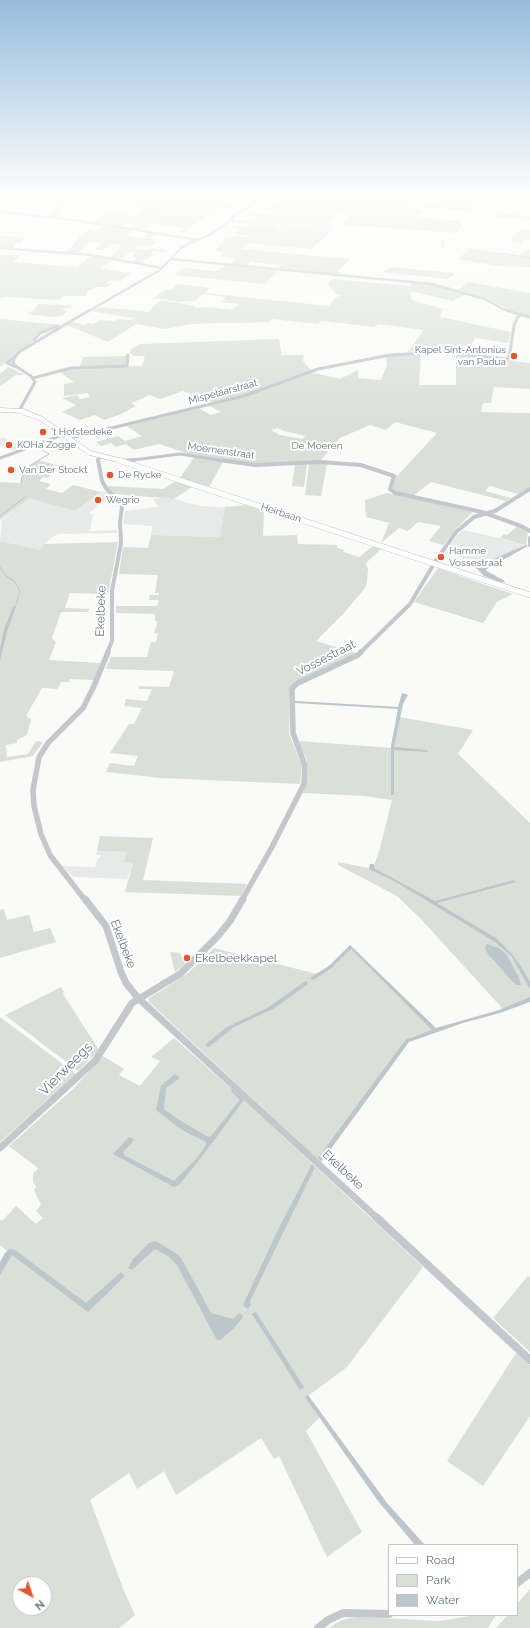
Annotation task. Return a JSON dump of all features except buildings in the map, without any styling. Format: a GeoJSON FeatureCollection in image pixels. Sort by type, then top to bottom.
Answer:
{"type":"FeatureCollection","features":[{"type":"Feature","properties":{"kind":"main road","name":"Heirbaan"},"geometry":{"type":"LineString","coordinates":[[0,410],[19,411],[40,418],[65,434],[90,453],[123,461],[530,595]]}},
{"type":"Feature","properties":{"kind":"street"},"geometry":{"type":"LineString","coordinates":[[19,411],[35,385],[33,378],[7,363],[19,352],[35,342],[157,271]]}},
{"type":"Feature","properties":{"kind":"street"},"geometry":{"type":"LineString","coordinates":[[296,271],[432,284],[485,299],[503,309],[530,317]]}},
{"type":"Feature","properties":{"kind":"street","name":"Mispelaarstraat"},"geometry":{"type":"LineString","coordinates":[[70,438],[238,398],[318,369],[379,357],[410,353],[443,352],[506,359],[508,358],[510,352],[515,322],[521,314]]}},
{"type":"Feature","properties":{"kind":"street"},"geometry":{"type":"LineString","coordinates":[[33,378],[71,368],[127,366],[128,355]]}},
{"type":"Feature","properties":{"kind":"street"},"geometry":{"type":"LineString","coordinates":[[14,357],[14,364],[16,367]]}},
{"type":"Feature","properties":{"kind":"street"},"geometry":{"type":"LineString","coordinates":[[0,458],[65,434]]}},
{"type":"Feature","properties":{"kind":"street"},"geometry":{"type":"LineString","coordinates":[[90,453],[99,462],[99,458],[102,456]]}},
{"type":"Feature","properties":{"kind":"street","name":"Moernenstraat"},"geometry":{"type":"LineString","coordinates":[[123,461],[180,454],[255,465],[320,462],[361,465],[394,476],[390,489],[395,493],[486,514]]}},
{"type":"Feature","properties":{"kind":"street","name":"Ekelbeke"},"geometry":{"type":"LineString","coordinates":[[99,462],[102,481],[106,488],[121,503],[122,507],[120,522],[121,543],[112,592],[112,641],[94,686],[83,708],[44,747],[39,756],[33,790],[34,806],[41,834],[50,855],[106,926],[121,972],[126,983],[138,998],[530,1360]]}},
{"type":"Feature","properties":{"kind":"street","name":"Vossestraat"},"geometry":{"type":"LineString","coordinates":[[138,998],[180,974],[218,936],[230,921],[248,891],[291,812],[305,778],[305,766],[293,734],[292,688],[298,682],[358,655],[410,604],[434,563],[456,532],[472,518],[495,510],[530,489]]}},
{"type":"Feature","properties":{"kind":"street"},"geometry":{"type":"LineString","coordinates":[[486,514],[521,526],[530,531]]}},
{"type":"Feature","properties":{"kind":"street"},"geometry":{"type":"LineString","coordinates":[[530,538],[530,545]]}},
{"type":"Feature","properties":{"kind":"street","name":"Vierweegs"},"geometry":{"type":"LineString","coordinates":[[0,1148],[95,1061],[128,1009],[138,998]]}},
{"type":"Feature","properties":{"kind":"street"},"geometry":{"type":"LineString","coordinates":[[518,1582],[530,1573]]}},
{"type":"Feature","properties":{"kind":"street"},"geometry":{"type":"LineString","coordinates":[[318,1628],[328,1620],[343,1613],[388,1614]]}},
{"type":"Feature","properties":{"kind":"shaded area","name":"KOHa Zogge"},"geometry":{"type":"Polygon","coordinates":[[[3,437],[23,447],[12,451],[0,445],[0,439],[3,437]]]}},
{"type":"Feature","properties":{"kind":"shaded area"},"geometry":{"type":"Polygon","coordinates":[[[106,491],[113,498],[101,503],[89,513],[94,515],[92,518],[90,531],[117,530],[117,533],[58,534],[47,541],[40,550],[0,541],[2,520],[30,497],[75,511],[101,492],[106,491]]]}},
{"type":"Feature","properties":{"kind":"shaded area"},"geometry":{"type":"Polygon","coordinates":[[[153,499],[174,499],[200,506],[225,507],[220,537],[151,535],[152,526],[123,524],[125,511],[158,507],[153,499]]]}},
{"type":"Feature","properties":{"kind":"shaded area"},"geometry":{"type":"Polygon","coordinates":[[[463,530],[526,545],[477,566],[467,563],[470,560],[468,559],[445,553],[457,535],[463,530]]]}},
{"type":"Feature","properties":{"kind":"shaded area"},"geometry":{"type":"Polygon","coordinates":[[[97,851],[127,852],[133,863],[127,879],[73,877],[62,866],[95,867],[98,858],[100,858],[101,855],[96,855],[97,851]]]}},
{"type":"Feature","properties":{"kind":"green space"},"geometry":{"type":"Polygon","coordinates":[[[0,271],[118,271],[131,273],[120,281],[111,280],[106,282],[106,284],[111,284],[107,287],[96,287],[85,293],[87,294],[86,296],[63,296],[59,300],[7,297],[0,298],[0,271]]]}},
{"type":"Feature","properties":{"kind":"green space"},"geometry":{"type":"Polygon","coordinates":[[[179,271],[277,271],[265,284],[174,275],[179,271]]]}},
{"type":"Feature","properties":{"kind":"green space"},"geometry":{"type":"Polygon","coordinates":[[[307,271],[339,271],[336,274],[307,271]]]}},
{"type":"Feature","properties":{"kind":"green space"},"geometry":{"type":"Polygon","coordinates":[[[433,271],[455,273],[448,279],[382,272],[433,271]]]}},
{"type":"Feature","properties":{"kind":"green space"},"geometry":{"type":"Polygon","coordinates":[[[332,279],[410,286],[413,282],[433,284],[467,294],[453,301],[410,291],[412,300],[443,309],[440,317],[511,332],[508,343],[475,338],[471,346],[463,345],[459,353],[435,351],[408,352],[424,330],[378,324],[374,327],[321,321],[318,324],[272,319],[270,322],[191,324],[165,329],[136,324],[108,342],[67,325],[73,322],[84,325],[88,323],[93,324],[101,320],[115,321],[118,319],[130,320],[134,318],[91,311],[100,307],[148,312],[161,300],[195,306],[194,308],[206,307],[232,310],[239,304],[221,302],[226,297],[203,294],[195,301],[179,302],[153,298],[166,290],[171,290],[178,284],[210,288],[204,293],[329,306],[335,298],[341,295],[336,294],[329,285],[329,282],[332,279]]]}},
{"type":"Feature","properties":{"kind":"green space"},"geometry":{"type":"Polygon","coordinates":[[[469,282],[530,293],[530,316],[508,309],[486,298],[459,290],[469,282]]]}},
{"type":"Feature","properties":{"kind":"green space"},"geometry":{"type":"Polygon","coordinates":[[[38,304],[73,306],[70,308],[60,309],[68,311],[62,316],[51,317],[27,314],[35,309],[38,304]]]}},
{"type":"Feature","properties":{"kind":"green space"},"geometry":{"type":"Polygon","coordinates":[[[0,319],[62,325],[40,332],[31,343],[0,367],[0,319]]]}},
{"type":"Feature","properties":{"kind":"green space"},"geometry":{"type":"Polygon","coordinates":[[[279,339],[282,355],[304,355],[303,361],[311,370],[245,395],[216,403],[183,391],[160,399],[150,395],[131,403],[136,406],[121,414],[104,420],[95,415],[80,420],[62,412],[76,405],[62,398],[77,395],[80,399],[90,397],[88,393],[64,396],[64,384],[74,382],[58,371],[69,368],[142,366],[145,356],[133,356],[130,352],[131,349],[141,344],[279,339]]]}},
{"type":"Feature","properties":{"kind":"green space","name":"De Moeren"},"geometry":{"type":"Polygon","coordinates":[[[421,353],[419,385],[456,385],[456,354],[473,356],[474,365],[497,366],[496,360],[510,358],[512,361],[530,363],[530,389],[494,387],[491,403],[483,403],[481,412],[530,413],[530,487],[518,494],[490,486],[485,491],[511,498],[506,501],[431,482],[413,496],[392,490],[396,475],[398,475],[437,433],[395,422],[386,430],[370,425],[340,438],[320,461],[247,464],[189,454],[159,444],[134,450],[126,444],[116,447],[111,443],[101,446],[96,442],[118,436],[125,441],[142,436],[127,426],[189,410],[198,408],[211,415],[221,412],[210,406],[252,394],[310,372],[340,379],[358,370],[358,378],[381,380],[387,365],[386,356],[421,353]],[[277,428],[271,430],[280,435],[302,439],[306,436],[277,428]]]}},
{"type":"Feature","properties":{"kind":"green space"},"geometry":{"type":"Polygon","coordinates":[[[127,356],[126,365],[80,367],[83,357],[127,356]]]}},
{"type":"Feature","properties":{"kind":"green space"},"geometry":{"type":"Polygon","coordinates":[[[8,367],[25,375],[16,375],[0,386],[0,374],[8,367]]]}},
{"type":"Feature","properties":{"kind":"green space"},"geometry":{"type":"Polygon","coordinates":[[[195,456],[223,462],[209,487],[180,478],[195,456]]]}},
{"type":"Feature","properties":{"kind":"green space"},"geometry":{"type":"Polygon","coordinates":[[[39,460],[76,471],[70,475],[56,471],[47,478],[43,477],[39,481],[51,484],[46,489],[62,493],[73,485],[101,492],[75,511],[30,498],[0,520],[0,482],[21,483],[23,470],[39,460]]]}},
{"type":"Feature","properties":{"kind":"green space"},"geometry":{"type":"Polygon","coordinates":[[[295,464],[307,464],[304,487],[292,486],[295,464]]]}},
{"type":"Feature","properties":{"kind":"green space"},"geometry":{"type":"Polygon","coordinates":[[[309,464],[327,464],[321,496],[305,495],[309,464]]]}},
{"type":"Feature","properties":{"kind":"green space"},"geometry":{"type":"Polygon","coordinates":[[[176,481],[192,487],[174,499],[115,494],[107,486],[163,489],[176,481]]]}},
{"type":"Feature","properties":{"kind":"green space"},"geometry":{"type":"Polygon","coordinates":[[[387,493],[473,512],[454,531],[443,545],[429,541],[441,526],[418,522],[408,531],[399,528],[381,543],[389,523],[366,517],[365,500],[387,493]]]}},
{"type":"Feature","properties":{"kind":"green space"},"geometry":{"type":"Polygon","coordinates":[[[248,505],[264,511],[263,536],[297,535],[298,544],[337,545],[337,548],[345,550],[343,552],[359,557],[373,546],[381,549],[366,563],[368,569],[365,588],[344,613],[316,641],[356,653],[290,688],[289,734],[302,766],[300,784],[161,778],[106,772],[110,763],[134,766],[138,756],[110,753],[129,724],[134,724],[142,708],[124,706],[126,699],[147,701],[152,689],[138,689],[139,686],[169,687],[174,671],[106,669],[111,657],[147,657],[151,642],[156,642],[158,634],[154,633],[158,621],[155,621],[155,614],[116,613],[116,606],[157,606],[159,600],[149,600],[150,595],[159,595],[159,593],[155,593],[158,575],[119,574],[123,547],[148,548],[151,535],[220,537],[225,507],[248,505]]]}},
{"type":"Feature","properties":{"kind":"green space"},"geometry":{"type":"Polygon","coordinates":[[[518,526],[528,531],[526,545],[500,538],[504,534],[507,535],[518,526]]]}},
{"type":"Feature","properties":{"kind":"green space"},"geometry":{"type":"Polygon","coordinates":[[[0,541],[40,550],[44,544],[118,542],[108,594],[70,593],[65,608],[89,609],[88,612],[61,612],[52,638],[56,642],[49,660],[101,663],[94,680],[70,679],[69,682],[61,682],[57,689],[42,688],[26,716],[31,719],[27,735],[17,740],[17,743],[6,745],[7,757],[28,754],[36,741],[43,742],[33,756],[0,762],[0,541]]]}},
{"type":"Feature","properties":{"kind":"green space"},"geometry":{"type":"Polygon","coordinates":[[[438,568],[513,594],[497,602],[483,623],[414,602],[438,568]]]}},
{"type":"Feature","properties":{"kind":"green space"},"geometry":{"type":"Polygon","coordinates":[[[399,717],[473,730],[458,754],[530,823],[530,1000],[503,1009],[419,917],[397,896],[338,865],[338,862],[373,869],[392,800],[364,796],[303,793],[308,769],[307,761],[298,741],[393,748],[399,717]]]}},
{"type":"Feature","properties":{"kind":"green space"},"geometry":{"type":"Polygon","coordinates":[[[100,836],[153,838],[143,880],[247,884],[241,896],[125,892],[133,863],[124,862],[127,852],[97,851],[100,836]]]}},
{"type":"Feature","properties":{"kind":"green space"},"geometry":{"type":"Polygon","coordinates":[[[4,909],[7,920],[29,915],[34,932],[50,928],[56,942],[0,958],[0,910],[4,909]]]}},
{"type":"Feature","properties":{"kind":"green space"},"geometry":{"type":"Polygon","coordinates":[[[349,946],[435,1030],[411,1037],[321,1162],[149,1002],[149,998],[188,973],[214,948],[317,974],[335,962],[349,946]]]}},
{"type":"Feature","properties":{"kind":"green space"},"geometry":{"type":"Polygon","coordinates":[[[170,952],[180,953],[185,964],[175,972],[170,952]]]}},
{"type":"Feature","properties":{"kind":"green space"},"geometry":{"type":"Polygon","coordinates":[[[61,987],[64,992],[63,994],[99,1050],[78,1071],[5,1015],[61,987]]]}},
{"type":"Feature","properties":{"kind":"green space"},"geometry":{"type":"Polygon","coordinates":[[[0,1017],[76,1074],[0,1142],[0,1017]]]}},
{"type":"Feature","properties":{"kind":"green space"},"geometry":{"type":"Polygon","coordinates":[[[174,1038],[244,1100],[423,1267],[347,1367],[308,1396],[321,1416],[306,1431],[362,1532],[327,1557],[279,1456],[274,1459],[261,1438],[176,1495],[164,1471],[137,1489],[129,1473],[90,1500],[124,1591],[135,1615],[119,1628],[0,1628],[0,1264],[7,1251],[0,1245],[0,1220],[2,1221],[16,1206],[36,1224],[43,1218],[36,1211],[41,1205],[34,1190],[36,1187],[33,1182],[33,1174],[38,1168],[9,1146],[73,1089],[103,1056],[124,1069],[119,1075],[140,1086],[160,1061],[151,1057],[174,1038]]]}},
{"type":"Feature","properties":{"kind":"green space"},"geometry":{"type":"Polygon","coordinates":[[[528,1276],[530,1277],[530,1352],[493,1318],[528,1276]]]}},
{"type":"Feature","properties":{"kind":"green space"},"geometry":{"type":"Polygon","coordinates":[[[516,1353],[530,1365],[530,1416],[483,1486],[447,1461],[516,1353]]]}},
{"type":"Feature","properties":{"kind":"green space"},"geometry":{"type":"Polygon","coordinates":[[[530,1589],[530,1628],[496,1628],[507,1616],[518,1616],[518,1603],[530,1589]]]}},
{"type":"Feature","properties":{"kind":"green space"},"geometry":{"type":"Polygon","coordinates":[[[470,1616],[495,1616],[488,1628],[328,1628],[342,1620],[357,1617],[440,1621],[470,1616]]]}},
{"type":"Feature","properties":{"kind":"water"},"geometry":{"type":"Polygon","coordinates":[[[526,545],[528,546],[485,570],[505,581],[502,583],[484,576],[476,568],[464,563],[470,559],[468,563],[477,566],[526,545]]]}},
{"type":"Feature","properties":{"kind":"water"},"geometry":{"type":"Polygon","coordinates":[[[16,606],[7,631],[0,660],[0,649],[4,630],[13,607],[16,606]]]}},
{"type":"Feature","properties":{"kind":"water"},"geometry":{"type":"Polygon","coordinates":[[[402,693],[408,695],[403,704],[394,747],[427,750],[428,752],[394,750],[394,795],[391,795],[391,746],[398,709],[295,703],[295,701],[398,707],[402,693]]]}},
{"type":"Feature","properties":{"kind":"water"},"geometry":{"type":"Polygon","coordinates":[[[370,864],[374,864],[374,868],[435,901],[514,880],[516,882],[437,903],[496,938],[512,954],[522,968],[530,982],[530,989],[512,957],[495,942],[396,882],[369,869],[370,864]]]}},
{"type":"Feature","properties":{"kind":"water"},"geometry":{"type":"Polygon","coordinates":[[[487,944],[499,948],[506,954],[519,978],[521,985],[517,985],[513,982],[488,954],[485,948],[487,944]]]}},
{"type":"Feature","properties":{"kind":"water"},"geometry":{"type":"Polygon","coordinates":[[[350,945],[436,1028],[499,1010],[530,997],[530,1002],[409,1042],[322,1161],[318,1158],[404,1042],[407,1039],[432,1030],[351,949],[329,970],[313,980],[310,978],[330,965],[350,945]]]}},
{"type":"Feature","properties":{"kind":"water"},"geometry":{"type":"Polygon","coordinates":[[[306,981],[308,984],[273,1009],[234,1027],[207,1047],[206,1044],[227,1027],[267,1008],[306,981]]]}},
{"type":"Feature","properties":{"kind":"water"},"geometry":{"type":"Polygon","coordinates":[[[175,1074],[180,1078],[166,1088],[164,1109],[208,1137],[211,1136],[240,1100],[231,1091],[232,1089],[244,1100],[200,1159],[179,1185],[174,1187],[113,1154],[129,1137],[134,1139],[123,1152],[124,1155],[174,1181],[196,1159],[206,1145],[206,1142],[182,1130],[156,1110],[161,1086],[175,1074]]]}},
{"type":"Feature","properties":{"kind":"water"},"geometry":{"type":"Polygon","coordinates":[[[312,1164],[315,1167],[250,1301],[251,1305],[248,1309],[243,1305],[277,1232],[312,1164]]]}},
{"type":"Feature","properties":{"kind":"water"},"geometry":{"type":"Polygon","coordinates":[[[156,1241],[181,1258],[211,1313],[233,1319],[239,1313],[243,1315],[234,1328],[220,1340],[217,1340],[177,1265],[168,1256],[155,1249],[132,1270],[128,1268],[133,1259],[149,1243],[156,1241]]]}},
{"type":"Feature","properties":{"kind":"water"},"geometry":{"type":"Polygon","coordinates":[[[9,1249],[15,1250],[86,1303],[121,1272],[125,1276],[88,1312],[12,1255],[0,1275],[0,1262],[9,1249]]]}},
{"type":"Feature","properties":{"kind":"water"},"geometry":{"type":"Polygon","coordinates":[[[256,1312],[304,1387],[300,1390],[252,1314],[256,1312]]]}},
{"type":"Feature","properties":{"kind":"water"},"geometry":{"type":"Polygon","coordinates":[[[308,1395],[387,1503],[424,1544],[414,1544],[378,1501],[305,1397],[308,1395]]]}},
{"type":"Feature","properties":{"kind":"waterway"},"geometry":{"type":"LineString","coordinates":[[21,483],[23,470],[49,454],[36,446]]}},
{"type":"Feature","properties":{"kind":"waterway"},"geometry":{"type":"LineString","coordinates":[[0,516],[25,497]]}},
{"type":"Feature","properties":{"kind":"waterway"},"geometry":{"type":"LineString","coordinates":[[0,567],[6,576],[14,581],[20,591],[15,608]]}},
{"type":"Feature","properties":{"kind":"place","name":"Kapel Sint-Antonius van Padua"},"geometry":{"type":"Point","coordinates":[514,356]}},
{"type":"Feature","properties":{"kind":"place","name":"'t Hofstedeke"},"geometry":{"type":"Point","coordinates":[43,432]}},
{"type":"Feature","properties":{"kind":"place","name":"KOHa Zogge"},"geometry":{"type":"Point","coordinates":[9,445]}},
{"type":"Feature","properties":{"kind":"place","name":"Van Der Stockt"},"geometry":{"type":"Point","coordinates":[11,470]}},
{"type":"Feature","properties":{"kind":"place","name":"De Rycke"},"geometry":{"type":"Point","coordinates":[110,475]}},
{"type":"Feature","properties":{"kind":"place","name":"Wegrio"},"geometry":{"type":"Point","coordinates":[98,500]}},
{"type":"Feature","properties":{"kind":"place","name":"Hamme Vossestraat"},"geometry":{"type":"Point","coordinates":[441,557]}},
{"type":"Feature","properties":{"kind":"place","name":"Ekelbeekkapel"},"geometry":{"type":"Point","coordinates":[187,958]}}]}
